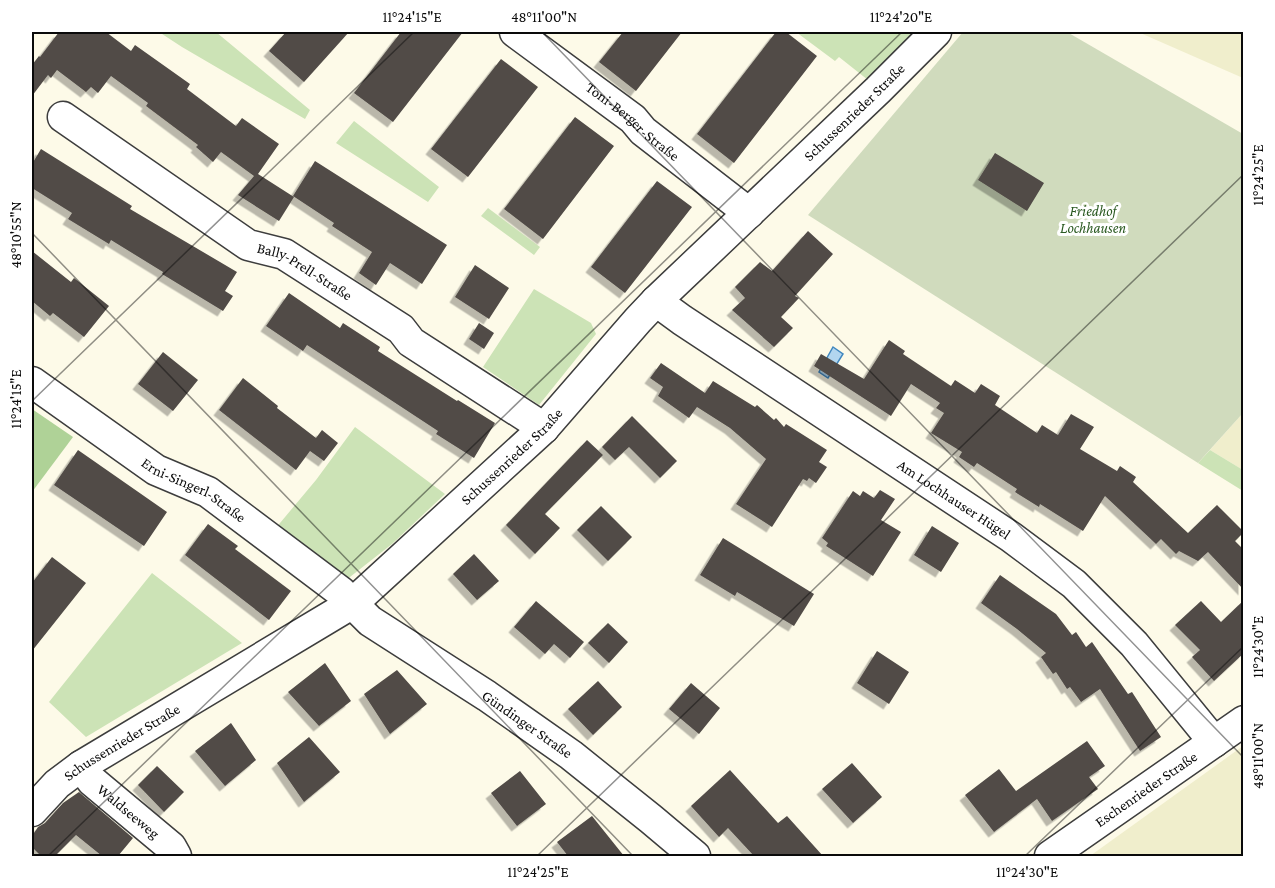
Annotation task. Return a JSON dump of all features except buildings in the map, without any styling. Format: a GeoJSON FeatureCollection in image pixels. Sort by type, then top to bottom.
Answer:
{"type":"FeatureCollection","features":[{"type":"Feature","properties":{"kind":"street","name":"Toni-Berger-Straße"},"geometry":{"type":"LineString","coordinates":[[515,32],[633,119],[643,131],[749,213]]}},
{"type":"Feature","properties":{"kind":"street","name":"Schussenrieder Straße"},"geometry":{"type":"LineString","coordinates":[[34,803],[81,766],[352,603],[544,428],[656,301],[936,32]]}},
{"type":"Feature","properties":{"kind":"street","name":"Bally-Prell-Straße"},"geometry":{"type":"LineString","coordinates":[[63,117],[248,245],[284,254],[401,329],[411,342],[544,428]]}},
{"type":"Feature","properties":{"kind":"street","name":"Am Lochhauser Hügel"},"geometry":{"type":"LineString","coordinates":[[656,301],[1011,537],[1074,584],[1134,645],[1214,742]]}},
{"type":"Feature","properties":{"kind":"street","name":"Erni-Singerl-Straße"},"geometry":{"type":"LineString","coordinates":[[32,382],[156,470],[208,492],[341,592],[352,603]]}},
{"type":"Feature","properties":{"kind":"street","name":"Gündinger Straße"},"geometry":{"type":"LineString","coordinates":[[352,603],[370,621],[487,696],[571,755],[694,856]]}},
{"type":"Feature","properties":{"kind":"street","name":"Eschenrieder Straße"},"geometry":{"type":"LineString","coordinates":[[1050,856],[1244,721]]}},
{"type":"Feature","properties":{"kind":"street","name":"Waldseeweg"},"geometry":{"type":"LineString","coordinates":[[81,766],[92,781],[171,847],[176,856]]}},
{"type":"Feature","properties":{"kind":"shaded area"},"geometry":{"type":"Polygon","coordinates":[[[1138,32],[1243,32],[1243,78],[1138,32]]]}},
{"type":"Feature","properties":{"kind":"shaded area"},"geometry":{"type":"Polygon","coordinates":[[[1243,413],[1243,470],[1210,450],[1243,413]]]}},
{"type":"Feature","properties":{"kind":"shaded area"},"geometry":{"type":"Polygon","coordinates":[[[1243,746],[1243,856],[1090,856],[1243,746]]]}},
{"type":"Feature","properties":{"kind":"green space"},"geometry":{"type":"Polygon","coordinates":[[[159,32],[216,32],[310,110],[305,119],[182,47],[159,32]]]}},
{"type":"Feature","properties":{"kind":"green space"},"geometry":{"type":"Polygon","coordinates":[[[796,32],[920,32],[868,80],[839,57],[835,61],[796,32]]]}},
{"type":"Feature","properties":{"kind":"green space","name":"Friedhof Lochhausen"},"geometry":{"type":"Polygon","coordinates":[[[963,32],[1067,32],[1243,134],[1243,413],[1198,463],[808,215],[963,32]]]}},
{"type":"Feature","properties":{"kind":"green space"},"geometry":{"type":"Polygon","coordinates":[[[354,121],[439,187],[428,202],[336,143],[354,121]]]}},
{"type":"Feature","properties":{"kind":"green space"},"geometry":{"type":"Polygon","coordinates":[[[488,208],[540,247],[534,255],[481,216],[488,208]]]}},
{"type":"Feature","properties":{"kind":"green space"},"geometry":{"type":"Polygon","coordinates":[[[534,289],[591,323],[596,334],[539,405],[483,367],[534,289]]]}},
{"type":"Feature","properties":{"kind":"green space"},"geometry":{"type":"Polygon","coordinates":[[[32,409],[73,437],[32,492],[32,409]]]}},
{"type":"Feature","properties":{"kind":"green space"},"geometry":{"type":"Polygon","coordinates":[[[355,427],[445,494],[392,544],[341,584],[275,529],[316,480],[355,427]]]}},
{"type":"Feature","properties":{"kind":"green space"},"geometry":{"type":"Polygon","coordinates":[[[1210,450],[1243,470],[1243,491],[1198,463],[1210,450]]]}},
{"type":"Feature","properties":{"kind":"green space"},"geometry":{"type":"Polygon","coordinates":[[[152,573],[242,643],[86,737],[49,702],[152,573]]]}},
{"type":"Feature","properties":{"kind":"water"},"geometry":{"type":"Polygon","coordinates":[[[833,347],[843,354],[828,378],[819,372],[833,347]]]}}]}
